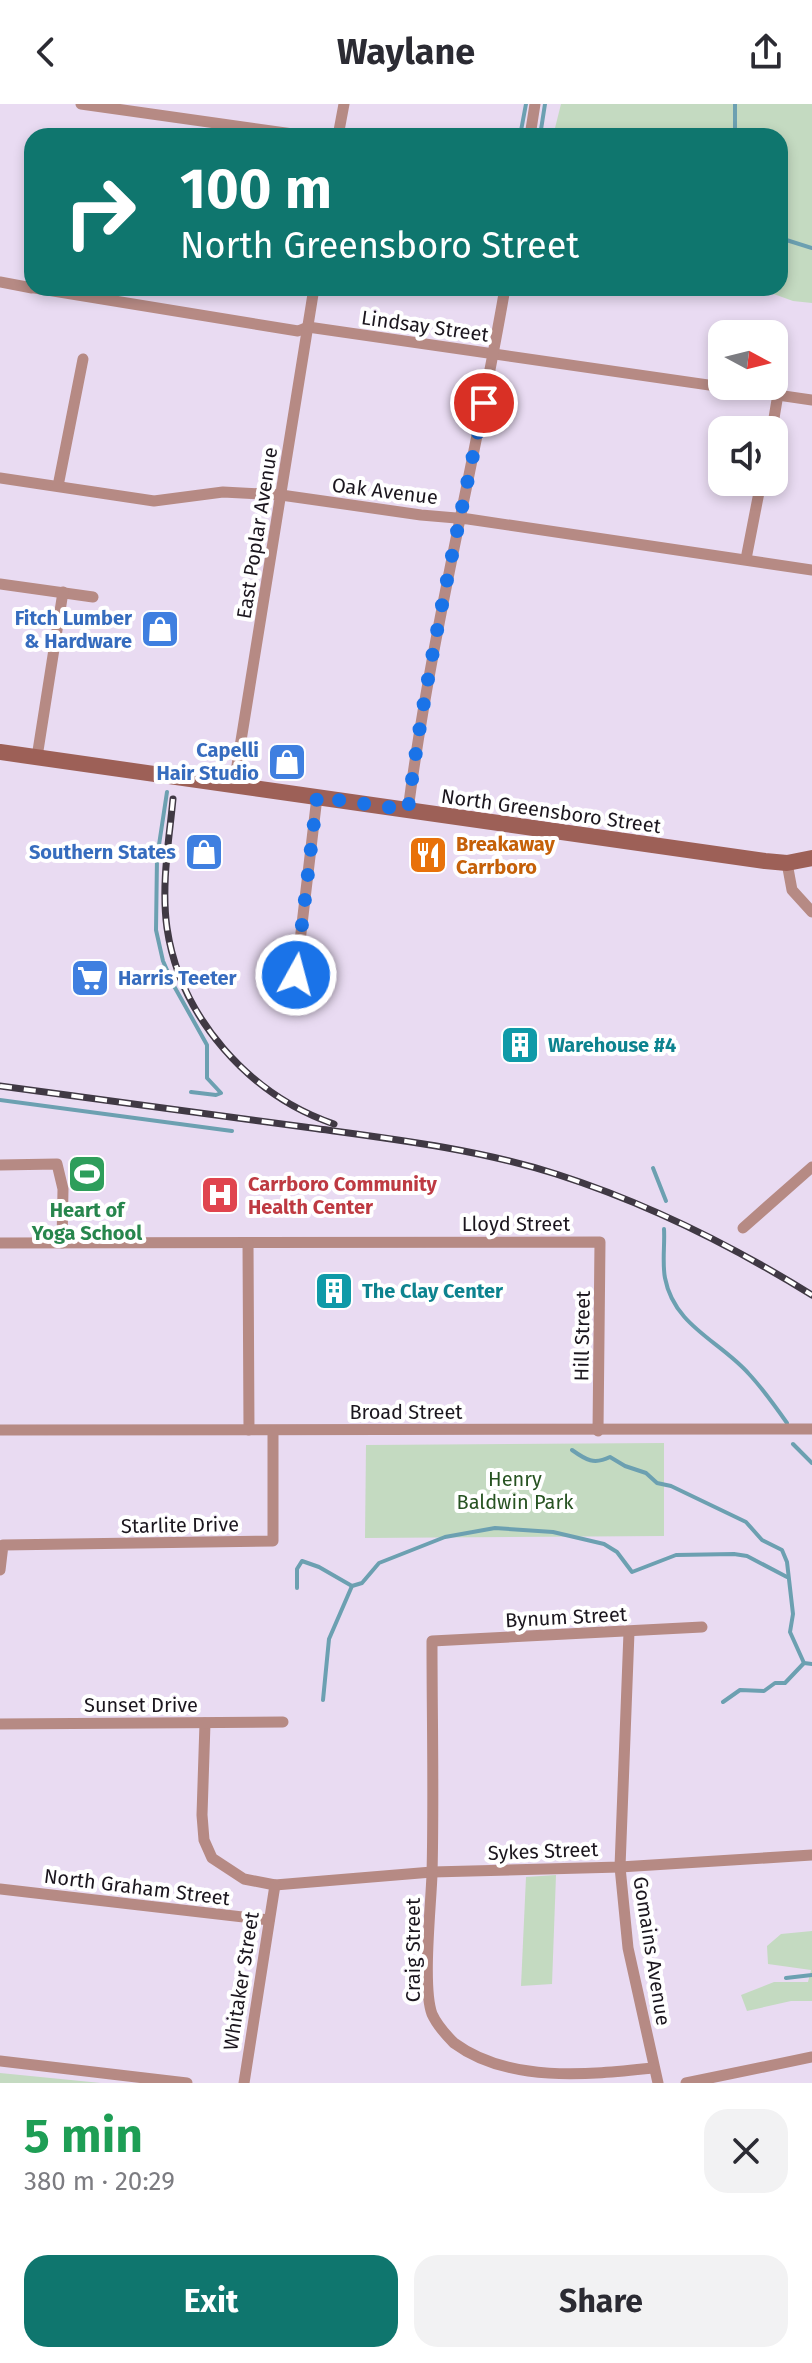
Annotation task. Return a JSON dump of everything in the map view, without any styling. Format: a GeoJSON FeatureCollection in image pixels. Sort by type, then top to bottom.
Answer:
{"type":"FeatureCollection","features":[{"type":"Feature","properties":{"kind":"main road","name":"North Greensboro Street"},"geometry":{"type":"LineString","coordinates":[[0,752],[787,863],[812,858]]}},
{"type":"Feature","properties":{"kind":"street"},"geometry":{"type":"LineString","coordinates":[[81,104],[250,128]]}},
{"type":"Feature","properties":{"kind":"street"},"geometry":{"type":"LineString","coordinates":[[340,128],[344,104]]}},
{"type":"Feature","properties":{"kind":"street"},"geometry":{"type":"LineString","coordinates":[[531,128],[535,104]]}},
{"type":"Feature","properties":{"kind":"street","name":"Lindsay Street"},"geometry":{"type":"LineString","coordinates":[[0,282],[24,286]]}},
{"type":"Feature","properties":{"kind":"street","name":"Lindsay Street"},"geometry":{"type":"LineString","coordinates":[[83,296],[298,331],[308,327],[708,384]]}},
{"type":"Feature","properties":{"kind":"street","name":"East Poplar Avenue"},"geometry":{"type":"LineString","coordinates":[[234,784],[313,296]]}},
{"type":"Feature","properties":{"kind":"street"},"geometry":{"type":"LineString","coordinates":[[408,810],[418,739],[504,296]]}},
{"type":"Feature","properties":{"kind":"street"},"geometry":{"type":"LineString","coordinates":[[58,486],[83,359]]}},
{"type":"Feature","properties":{"kind":"street","name":"Lindsay Street"},"geometry":{"type":"LineString","coordinates":[[788,396],[812,400]]}},
{"type":"Feature","properties":{"kind":"street","name":"Oak Avenue"},"geometry":{"type":"LineString","coordinates":[[0,478],[154,501],[223,492],[281,495],[812,570]]}},
{"type":"Feature","properties":{"kind":"street"},"geometry":{"type":"LineString","coordinates":[[746,559],[758,496]]}},
{"type":"Feature","properties":{"kind":"street"},"geometry":{"type":"LineString","coordinates":[[0,584],[93,597]]}},
{"type":"Feature","properties":{"kind":"street"},"geometry":{"type":"LineString","coordinates":[[37,757],[63,592]]}},
{"type":"Feature","properties":{"kind":"street"},"geometry":{"type":"LineString","coordinates":[[296,975],[317,797]]}},
{"type":"Feature","properties":{"kind":"street"},"geometry":{"type":"LineString","coordinates":[[787,863],[792,890],[812,912]]}},
{"type":"Feature","properties":{"kind":"street"},"geometry":{"type":"LineString","coordinates":[[0,1165],[57,1164],[63,1189],[62,1243]]}},
{"type":"Feature","properties":{"kind":"street"},"geometry":{"type":"LineString","coordinates":[[743,1228],[812,1167]]}},
{"type":"Feature","properties":{"kind":"street","name":"Lloyd Street"},"geometry":{"type":"LineString","coordinates":[[0,1243],[600,1242]]}},
{"type":"Feature","properties":{"kind":"street","name":"Hill Street"},"geometry":{"type":"LineString","coordinates":[[598,1431],[600,1242]]}},
{"type":"Feature","properties":{"kind":"street"},"geometry":{"type":"LineString","coordinates":[[248,1243],[249,1430]]}},
{"type":"Feature","properties":{"kind":"street","name":"Broad Street"},"geometry":{"type":"LineString","coordinates":[[0,1430],[812,1429]]}},
{"type":"Feature","properties":{"kind":"street","name":"Starlite Drive"},"geometry":{"type":"LineString","coordinates":[[0,1570],[3,1545],[273,1541],[273,1431]]}},
{"type":"Feature","properties":{"kind":"street","name":"Bynum Street"},"geometry":{"type":"LineString","coordinates":[[432,1641],[702,1627]]}},
{"type":"Feature","properties":{"kind":"street","name":"Gomains Avenue"},"geometry":{"type":"LineString","coordinates":[[629,1632],[620,1867],[628,1948],[658,2083]]}},
{"type":"Feature","properties":{"kind":"street","name":"Craig Street"},"geometry":{"type":"LineString","coordinates":[[432,1641],[432,1872],[428,1982],[432,2013],[444,2033],[466,2054],[493,2068],[527,2076],[567,2078],[653,2068]]}},
{"type":"Feature","properties":{"kind":"street","name":"Sunset Drive"},"geometry":{"type":"LineString","coordinates":[[0,1724],[283,1722]]}},
{"type":"Feature","properties":{"kind":"street","name":"Sykes Street"},"geometry":{"type":"LineString","coordinates":[[205,1723],[204,1840],[212,1858],[244,1879],[275,1885],[432,1872],[620,1867],[812,1855]]}},
{"type":"Feature","properties":{"kind":"street","name":"Whitaker Street"},"geometry":{"type":"LineString","coordinates":[[244,2083],[275,1885]]}},
{"type":"Feature","properties":{"kind":"street","name":"North Graham Street"},"geometry":{"type":"LineString","coordinates":[[0,1889],[269,1920]]}},
{"type":"Feature","properties":{"kind":"street"},"geometry":{"type":"LineString","coordinates":[[686,2083],[812,2057]]}},
{"type":"Feature","properties":{"kind":"street"},"geometry":{"type":"LineString","coordinates":[[0,2061],[187,2083]]}},
{"type":"Feature","properties":{"kind":"green space"},"geometry":{"type":"Polygon","coordinates":[[[561,104],[812,104],[812,303],[779,296],[788,296],[788,128],[555,128],[561,104]]]}},
{"type":"Feature","properties":{"kind":"green space","name":"Henry Baldwin Park"},"geometry":{"type":"Polygon","coordinates":[[[664,1443],[664,1536],[365,1538],[366,1445],[664,1443]]]}},
{"type":"Feature","properties":{"kind":"green space"},"geometry":{"type":"Polygon","coordinates":[[[556,1875],[552,1984],[521,1986],[526,1877],[556,1875]]]}},
{"type":"Feature","properties":{"kind":"green space"},"geometry":{"type":"Polygon","coordinates":[[[812,1931],[812,2001],[791,2001],[747,2011],[741,1995],[774,1982],[808,1982],[811,1970],[768,1964],[767,1946],[781,1934],[812,1931]]]}},
{"type":"Feature","properties":{"kind":"green space"},"geometry":{"type":"Polygon","coordinates":[[[0,2073],[101,2083],[0,2083],[0,2073]]]}},
{"type":"Feature","properties":{"kind":"waterway"},"geometry":{"type":"LineString","coordinates":[[522,128],[526,104]]}},
{"type":"Feature","properties":{"kind":"waterway"},"geometry":{"type":"LineString","coordinates":[[541,128],[545,104]]}},
{"type":"Feature","properties":{"kind":"waterway"},"geometry":{"type":"LineString","coordinates":[[735,104],[735,128]]}},
{"type":"Feature","properties":{"kind":"waterway"},"geometry":{"type":"LineString","coordinates":[[788,240],[812,248]]}},
{"type":"Feature","properties":{"kind":"waterway"},"geometry":{"type":"LineString","coordinates":[[167,792],[157,858],[156,930],[163,961],[174,986],[207,1045],[207,1078],[221,1093],[191,1092]]}},
{"type":"Feature","properties":{"kind":"waterway"},"geometry":{"type":"LineString","coordinates":[[0,1100],[232,1131]]}},
{"type":"Feature","properties":{"kind":"waterway"},"geometry":{"type":"LineString","coordinates":[[653,1168],[666,1201]]}},
{"type":"Feature","properties":{"kind":"waterway"},"geometry":{"type":"LineString","coordinates":[[664,1229],[665,1278],[678,1309],[749,1374],[787,1423]]}},
{"type":"Feature","properties":{"kind":"waterway"},"geometry":{"type":"LineString","coordinates":[[793,1444],[812,1463]]}},
{"type":"Feature","properties":{"kind":"waterway"},"geometry":{"type":"LineString","coordinates":[[572,1450],[590,1460],[610,1457],[646,1473],[657,1483],[671,1486],[746,1522],[762,1540],[782,1550],[787,1562],[793,1614],[790,1632],[804,1663],[812,1664]]}},
{"type":"Feature","properties":{"kind":"waterway"},"geometry":{"type":"LineString","coordinates":[[323,1700],[329,1639],[352,1586],[362,1583],[379,1563],[445,1537],[495,1528],[553,1532],[604,1544],[617,1552],[632,1572],[676,1555],[734,1554],[747,1556],[787,1577]]}},
{"type":"Feature","properties":{"kind":"waterway"},"geometry":{"type":"LineString","coordinates":[[297,1588],[297,1569],[302,1561],[352,1586]]}},
{"type":"Feature","properties":{"kind":"waterway"},"geometry":{"type":"LineString","coordinates":[[723,1702],[740,1690],[764,1691],[775,1683],[785,1683],[804,1663]]}},
{"type":"Feature","properties":{"kind":"waterway"},"geometry":{"type":"LineString","coordinates":[[786,1978],[812,1975]]}},
{"type":"Feature","properties":{"kind":"railway"},"geometry":{"type":"LineString","coordinates":[[173,799],[166,863],[165,912],[174,961],[187,992],[203,1021],[247,1073],[274,1094],[334,1124]]}},
{"type":"Feature","properties":{"kind":"railway"},"geometry":{"type":"LineString","coordinates":[[0,1086],[404,1141],[526,1165],[590,1185],[656,1212],[751,1259],[812,1295]]}},
{"type":"Feature","properties":{"kind":"place","name":"Fitch Lumber & Hardware"},"geometry":{"type":"Point","coordinates":[160,629]}},
{"type":"Feature","properties":{"kind":"place","name":"Capelli Hair Studio"},"geometry":{"type":"Point","coordinates":[287,762]}},
{"type":"Feature","properties":{"kind":"place","name":"Southern States"},"geometry":{"type":"Point","coordinates":[204,852]}},
{"type":"Feature","properties":{"kind":"place","name":"Breakaway Carrboro"},"geometry":{"type":"Point","coordinates":[428,855]}},
{"type":"Feature","properties":{"kind":"place","name":"Harris Teeter"},"geometry":{"type":"Point","coordinates":[90,978]}},
{"type":"Feature","properties":{"kind":"place","name":"Warehouse #4"},"geometry":{"type":"Point","coordinates":[520,1045]}},
{"type":"Feature","properties":{"kind":"place","name":"Heart of Yoga School"},"geometry":{"type":"Point","coordinates":[87,1174]}},
{"type":"Feature","properties":{"kind":"place","name":"Carrboro Community Health Center"},"geometry":{"type":"Point","coordinates":[220,1195]}},
{"type":"Feature","properties":{"kind":"place","name":"The Clay Center"},"geometry":{"type":"Point","coordinates":[334,1291]}},
{"type":"Feature","properties":{"kind":"route"},"geometry":{"type":"LineString","coordinates":[[296,975],[317,797],[408,810],[455,536],[484,403]]}}]}
